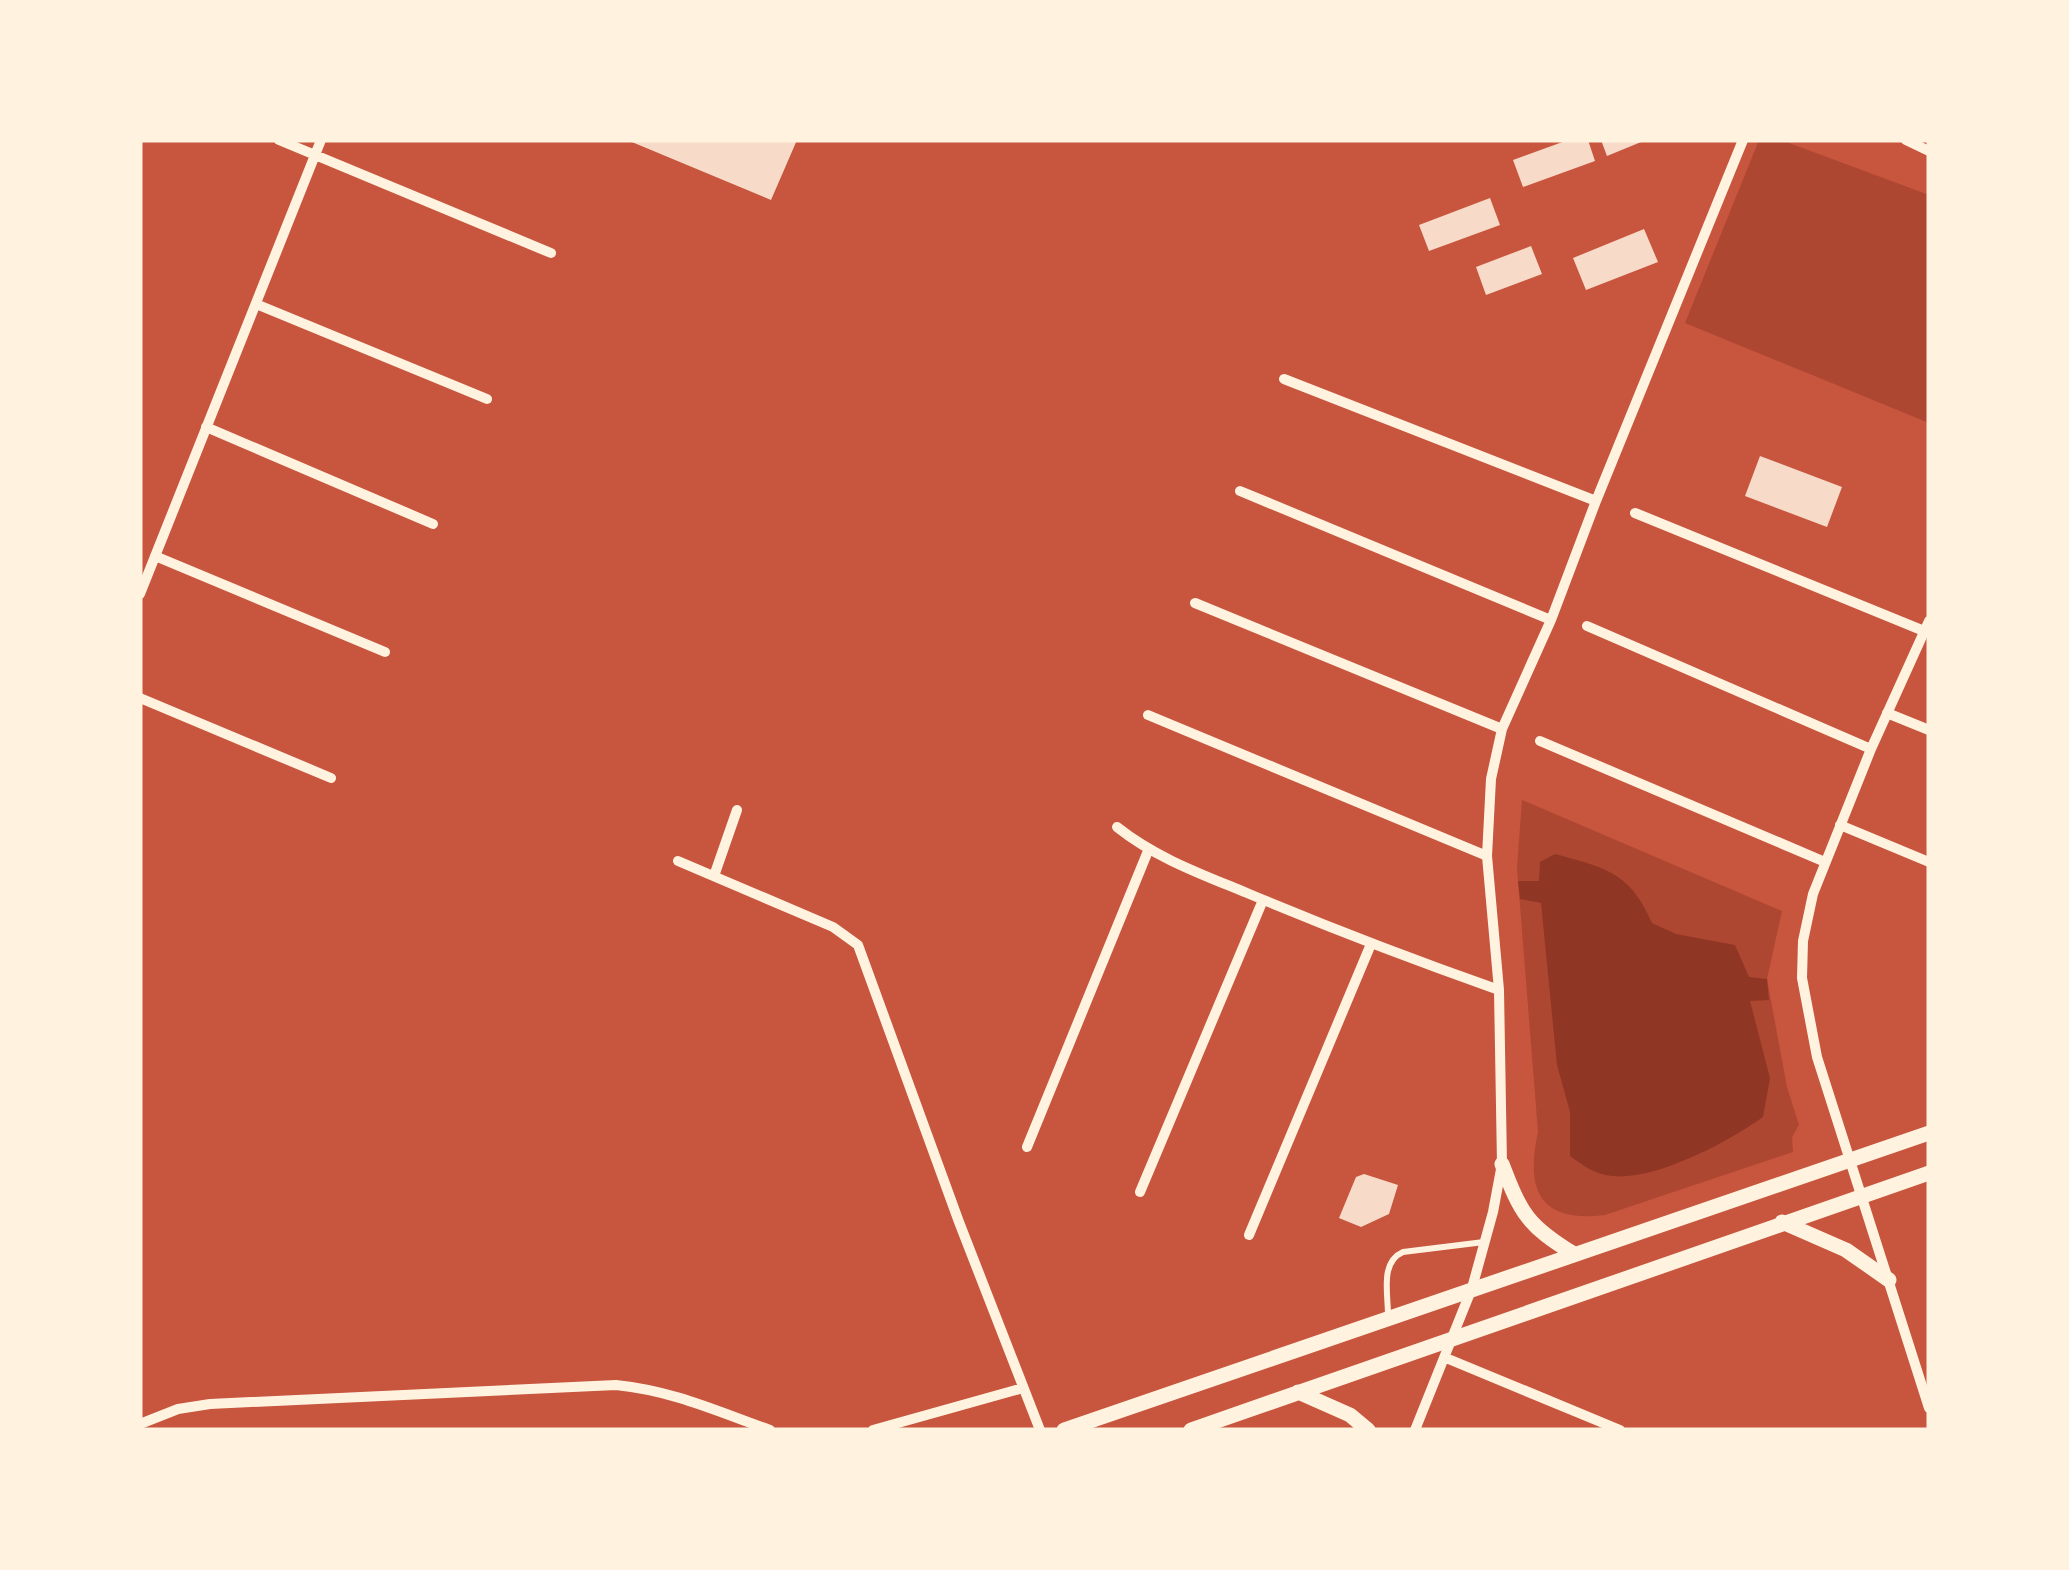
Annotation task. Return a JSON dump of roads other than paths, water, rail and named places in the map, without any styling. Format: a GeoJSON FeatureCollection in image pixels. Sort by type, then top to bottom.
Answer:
{"type":"FeatureCollection","features":[{"type":"Feature","properties":{"kind":"main road"},"geometry":{"type":"LineString","coordinates":[[1064,1430],[1929,1133]]}},
{"type":"Feature","properties":{"kind":"main road"},"geometry":{"type":"LineString","coordinates":[[1502,1164],[1527,1219],[1544,1236],[1574,1254]]}},
{"type":"Feature","properties":{"kind":"main road"},"geometry":{"type":"LineString","coordinates":[[1191,1430],[1929,1173]]}},
{"type":"Feature","properties":{"kind":"main road"},"geometry":{"type":"LineString","coordinates":[[1782,1222],[1846,1250],[1889,1280]]}},
{"type":"Feature","properties":{"kind":"main road"},"geometry":{"type":"LineString","coordinates":[[1298,1392],[1350,1415],[1368,1430]]}},
{"type":"Feature","properties":{"kind":"street"},"geometry":{"type":"LineString","coordinates":[[279,140],[551,253]]}},
{"type":"Feature","properties":{"kind":"street"},"geometry":{"type":"LineString","coordinates":[[140,594],[321,140]]}},
{"type":"Feature","properties":{"kind":"street"},"geometry":{"type":"LineString","coordinates":[[1415,1430],[1472,1288],[1502,1164],[1500,990],[1487,856],[1492,779],[1502,729],[1551,620],[1742,140]]}},
{"type":"Feature","properties":{"kind":"street"},"geometry":{"type":"LineString","coordinates":[[1906,140],[1929,151]]}},
{"type":"Feature","properties":{"kind":"street"},"geometry":{"type":"LineString","coordinates":[[256,304],[487,399]]}},
{"type":"Feature","properties":{"kind":"street"},"geometry":{"type":"LineString","coordinates":[[1284,379],[1596,501]]}},
{"type":"Feature","properties":{"kind":"street"},"geometry":{"type":"LineString","coordinates":[[206,427],[434,524]]}},
{"type":"Feature","properties":{"kind":"street"},"geometry":{"type":"LineString","coordinates":[[1240,491],[1551,620]]}},
{"type":"Feature","properties":{"kind":"street"},"geometry":{"type":"LineString","coordinates":[[1635,514],[1926,626],[1825,862],[1808,912],[1802,978],[1816,1057],[1929,1408]]}},
{"type":"Feature","properties":{"kind":"street"},"geometry":{"type":"LineString","coordinates":[[155,556],[385,652]]}},
{"type":"Feature","properties":{"kind":"street"},"geometry":{"type":"LineString","coordinates":[[1194,602],[1502,729]]}},
{"type":"Feature","properties":{"kind":"street"},"geometry":{"type":"LineString","coordinates":[[1587,626],[1871,749]]}},
{"type":"Feature","properties":{"kind":"street"},"geometry":{"type":"LineString","coordinates":[[140,698],[331,778]]}},
{"type":"Feature","properties":{"kind":"street"},"geometry":{"type":"LineString","coordinates":[[1886,713],[1929,730]]}},
{"type":"Feature","properties":{"kind":"street"},"geometry":{"type":"LineString","coordinates":[[1148,716],[1487,856]]}},
{"type":"Feature","properties":{"kind":"street"},"geometry":{"type":"LineString","coordinates":[[1540,741],[1825,862]]}},
{"type":"Feature","properties":{"kind":"street"},"geometry":{"type":"LineString","coordinates":[[714,876],[737,810]]}},
{"type":"Feature","properties":{"kind":"street"},"geometry":{"type":"LineString","coordinates":[[1840,825],[1929,862]]}},
{"type":"Feature","properties":{"kind":"street"},"geometry":{"type":"LineString","coordinates":[[1117,827],[1148,851],[1262,900],[1500,990]]}},
{"type":"Feature","properties":{"kind":"street"},"geometry":{"type":"LineString","coordinates":[[1027,1147],[1148,851]]}},
{"type":"Feature","properties":{"kind":"street"},"geometry":{"type":"LineString","coordinates":[[678,861],[833,927],[858,946],[1040,1430]]}},
{"type":"Feature","properties":{"kind":"street"},"geometry":{"type":"LineString","coordinates":[[1140,1192],[1262,900]]}},
{"type":"Feature","properties":{"kind":"street"},"geometry":{"type":"LineString","coordinates":[[1249,1235],[1370,944]]}},
{"type":"Feature","properties":{"kind":"street"},"geometry":{"type":"LineString","coordinates":[[1446,1358],[1620,1430]]}},
{"type":"Feature","properties":{"kind":"street"},"geometry":{"type":"LineString","coordinates":[[140,1424],[178,1409],[210,1404],[616,1385],[652,1388],[692,1399],[770,1430]]}},
{"type":"Feature","properties":{"kind":"street"},"geometry":{"type":"LineString","coordinates":[[873,1430],[1023,1388]]}},
{"type":"Feature","properties":{"kind":"lane"},"geometry":{"type":"LineString","coordinates":[[1388,1318],[1388,1264],[1393,1257],[1403,1252],[1486,1242]]}}]}
